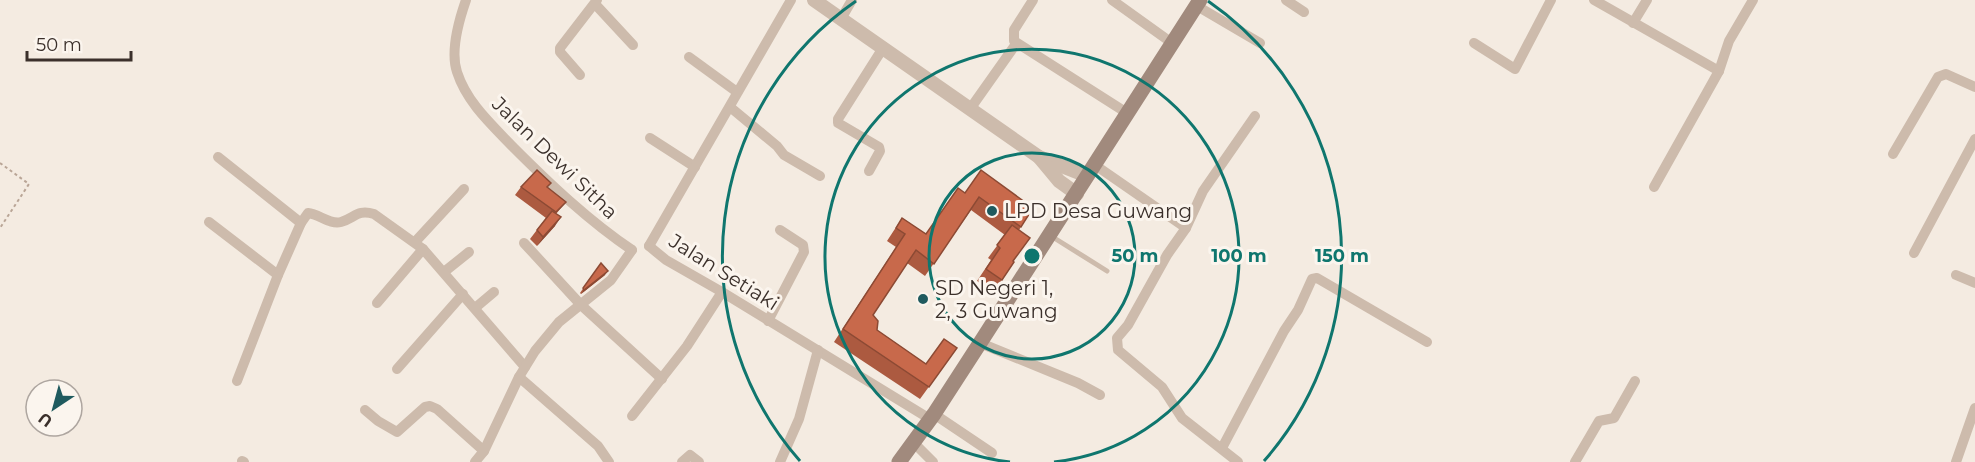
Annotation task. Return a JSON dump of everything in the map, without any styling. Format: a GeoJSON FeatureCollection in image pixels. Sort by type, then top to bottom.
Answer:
{"type":"FeatureCollection","features":[{"type":"Feature","properties":{"kind":"main road"},"geometry":{"type":"LineString","coordinates":[[899,462],[980,343],[1199,3]]}},
{"type":"Feature","properties":{"kind":"street","name":"Jalan Dewi Sitha"},"geometry":{"type":"LineString","coordinates":[[466,0],[459,19],[456,39],[456,69],[467,95],[490,124],[535,169],[584,215],[632,250]]}},
{"type":"Feature","properties":{"kind":"street","name":"Jalan Setiaki"},"geometry":{"type":"LineString","coordinates":[[791,0],[649,246],[666,260],[992,453]]}},
{"type":"Feature","properties":{"kind":"street"},"geometry":{"type":"LineString","coordinates":[[814,0],[1040,157],[1059,181],[1077,194]]}},
{"type":"Feature","properties":{"kind":"street"},"geometry":{"type":"LineString","coordinates":[[841,19],[852,0]]}},
{"type":"Feature","properties":{"kind":"street"},"geometry":{"type":"LineString","coordinates":[[1033,0],[1014,30],[1013,36],[1016,44],[1127,113]]}},
{"type":"Feature","properties":{"kind":"street"},"geometry":{"type":"LineString","coordinates":[[1112,0],[1172,43]]}},
{"type":"Feature","properties":{"kind":"street"},"geometry":{"type":"LineString","coordinates":[[1286,0],[1304,12]]}},
{"type":"Feature","properties":{"kind":"street"},"geometry":{"type":"LineString","coordinates":[[1474,44],[1515,69],[1551,0]]}},
{"type":"Feature","properties":{"kind":"street"},"geometry":{"type":"LineString","coordinates":[[1594,0],[1719,71]]}},
{"type":"Feature","properties":{"kind":"street"},"geometry":{"type":"LineString","coordinates":[[1633,23],[1647,0]]}},
{"type":"Feature","properties":{"kind":"street"},"geometry":{"type":"LineString","coordinates":[[1654,187],[1719,71],[1730,41],[1753,0]]}},
{"type":"Feature","properties":{"kind":"street"},"geometry":{"type":"LineString","coordinates":[[580,75],[560,50],[596,2],[633,45]]}},
{"type":"Feature","properties":{"kind":"street"},"geometry":{"type":"LineString","coordinates":[[1199,3],[1260,44]]}},
{"type":"Feature","properties":{"kind":"street"},"geometry":{"type":"LineString","coordinates":[[970,108],[1016,44]]}},
{"type":"Feature","properties":{"kind":"street"},"geometry":{"type":"LineString","coordinates":[[869,171],[880,149],[838,123],[838,119],[883,48]]}},
{"type":"Feature","properties":{"kind":"street"},"geometry":{"type":"LineString","coordinates":[[689,57],[737,92]]}},
{"type":"Feature","properties":{"kind":"street"},"geometry":{"type":"LineString","coordinates":[[1893,154],[1938,77],[1946,74],[1975,87]]}},
{"type":"Feature","properties":{"kind":"street"},"geometry":{"type":"LineString","coordinates":[[730,107],[784,154],[820,176]]}},
{"type":"Feature","properties":{"kind":"street"},"geometry":{"type":"LineString","coordinates":[[1238,462],[1182,418],[1161,387],[1118,350],[1117,338],[1128,325],[1167,255],[1186,228],[1203,191],[1255,116]]}},
{"type":"Feature","properties":{"kind":"street"},"geometry":{"type":"LineString","coordinates":[[650,138],[695,167]]}},
{"type":"Feature","properties":{"kind":"street"},"geometry":{"type":"LineString","coordinates":[[1914,253],[1975,140]]}},
{"type":"Feature","properties":{"kind":"street"},"geometry":{"type":"LineString","coordinates":[[218,157],[301,223]]}},
{"type":"Feature","properties":{"kind":"street"},"geometry":{"type":"LineString","coordinates":[[1040,157],[1091,171],[1186,228]]}},
{"type":"Feature","properties":{"kind":"street"},"geometry":{"type":"LineString","coordinates":[[377,303],[464,189]]}},
{"type":"Feature","properties":{"kind":"street"},"geometry":{"type":"LineString","coordinates":[[237,381],[278,275],[301,223],[308,213],[333,223],[341,222],[363,211],[374,214],[419,246],[525,367]]}},
{"type":"Feature","properties":{"kind":"street"},"geometry":{"type":"LineString","coordinates":[[209,222],[278,275]]}},
{"type":"Feature","properties":{"kind":"street"},"geometry":{"type":"LineString","coordinates":[[768,321],[804,252],[803,245],[780,230]]}},
{"type":"Feature","properties":{"kind":"street"},"geometry":{"type":"LineString","coordinates":[[524,243],[581,305],[662,379]]}},
{"type":"Feature","properties":{"kind":"street"},"geometry":{"type":"LineString","coordinates":[[475,462],[484,451],[519,377],[550,332],[611,280],[632,250],[649,246]]}},
{"type":"Feature","properties":{"kind":"street"},"geometry":{"type":"LineString","coordinates":[[444,272],[469,252]]}},
{"type":"Feature","properties":{"kind":"street"},"geometry":{"type":"LineString","coordinates":[[1956,275],[1975,283]]}},
{"type":"Feature","properties":{"kind":"street"},"geometry":{"type":"LineString","coordinates":[[1222,448],[1284,331],[1298,310],[1312,279],[1317,278],[1427,342]]}},
{"type":"Feature","properties":{"kind":"street"},"geometry":{"type":"LineString","coordinates":[[474,308],[494,292]]}},
{"type":"Feature","properties":{"kind":"street"},"geometry":{"type":"LineString","coordinates":[[632,416],[662,379],[722,292]]}},
{"type":"Feature","properties":{"kind":"street"},"geometry":{"type":"LineString","coordinates":[[397,369],[463,294]]}},
{"type":"Feature","properties":{"kind":"street"},"geometry":{"type":"LineString","coordinates":[[980,343],[1078,383],[1100,395]]}},
{"type":"Feature","properties":{"kind":"street"},"geometry":{"type":"LineString","coordinates":[[780,462],[799,419],[818,350]]}},
{"type":"Feature","properties":{"kind":"street"},"geometry":{"type":"LineString","coordinates":[[519,377],[598,446],[609,462]]}},
{"type":"Feature","properties":{"kind":"street"},"geometry":{"type":"LineString","coordinates":[[1575,462],[1599,421],[1614,418],[1635,381]]}},
{"type":"Feature","properties":{"kind":"street"},"geometry":{"type":"LineString","coordinates":[[365,410],[397,432],[430,405],[484,451]]}},
{"type":"Feature","properties":{"kind":"street"},"geometry":{"type":"LineString","coordinates":[[1956,462],[1975,408]]}},
{"type":"Feature","properties":{"kind":"street"},"geometry":{"type":"LineString","coordinates":[[913,442],[933,462]]}},
{"type":"Feature","properties":{"kind":"street"},"geometry":{"type":"LineString","coordinates":[[682,462],[690,455],[699,462]]}},
{"type":"Feature","properties":{"kind":"lane"},"geometry":{"type":"LineString","coordinates":[[1049,235],[1107,271]]}},
{"type":"Feature","properties":{"kind":"path"},"geometry":{"type":"LineString","coordinates":[[0,163],[29,184],[0,228]]}},
{"type":"Feature","properties":{"kind":"building"},"geometry":{"type":"Polygon","coordinates":[[[537,170],[551,183],[547,187],[566,202],[556,212],[521,187],[537,170]]]}},
{"type":"Feature","properties":{"kind":"building"},"geometry":{"type":"Polygon","coordinates":[[[981,170],[1033,208],[1021,227],[979,197],[934,264],[916,250],[873,315],[878,321],[877,330],[926,364],[944,339],[957,348],[929,387],[843,329],[905,234],[896,228],[902,218],[926,234],[958,188],[965,193],[981,170]]]}},
{"type":"Feature","properties":{"kind":"building"},"geometry":{"type":"Polygon","coordinates":[[[552,211],[561,217],[543,237],[537,230],[552,211]]]}},
{"type":"Feature","properties":{"kind":"building"},"geometry":{"type":"Polygon","coordinates":[[[1012,225],[1030,238],[1002,280],[986,269],[1000,248],[997,245],[1012,225]]]}},
{"type":"Feature","properties":{"kind":"building"},"geometry":{"type":"Polygon","coordinates":[[[601,263],[608,271],[584,290],[583,288],[601,263]]]}},
{"type":"Feature","properties":{"kind":"place","name":"LPD Desa Guwang"},"geometry":{"type":"Point","coordinates":[992,211]}},
{"type":"Feature","properties":{"kind":"place","name":"SD Negeri 1, 2, 3 Guwang"},"geometry":{"type":"Point","coordinates":[923,299]}}]}
